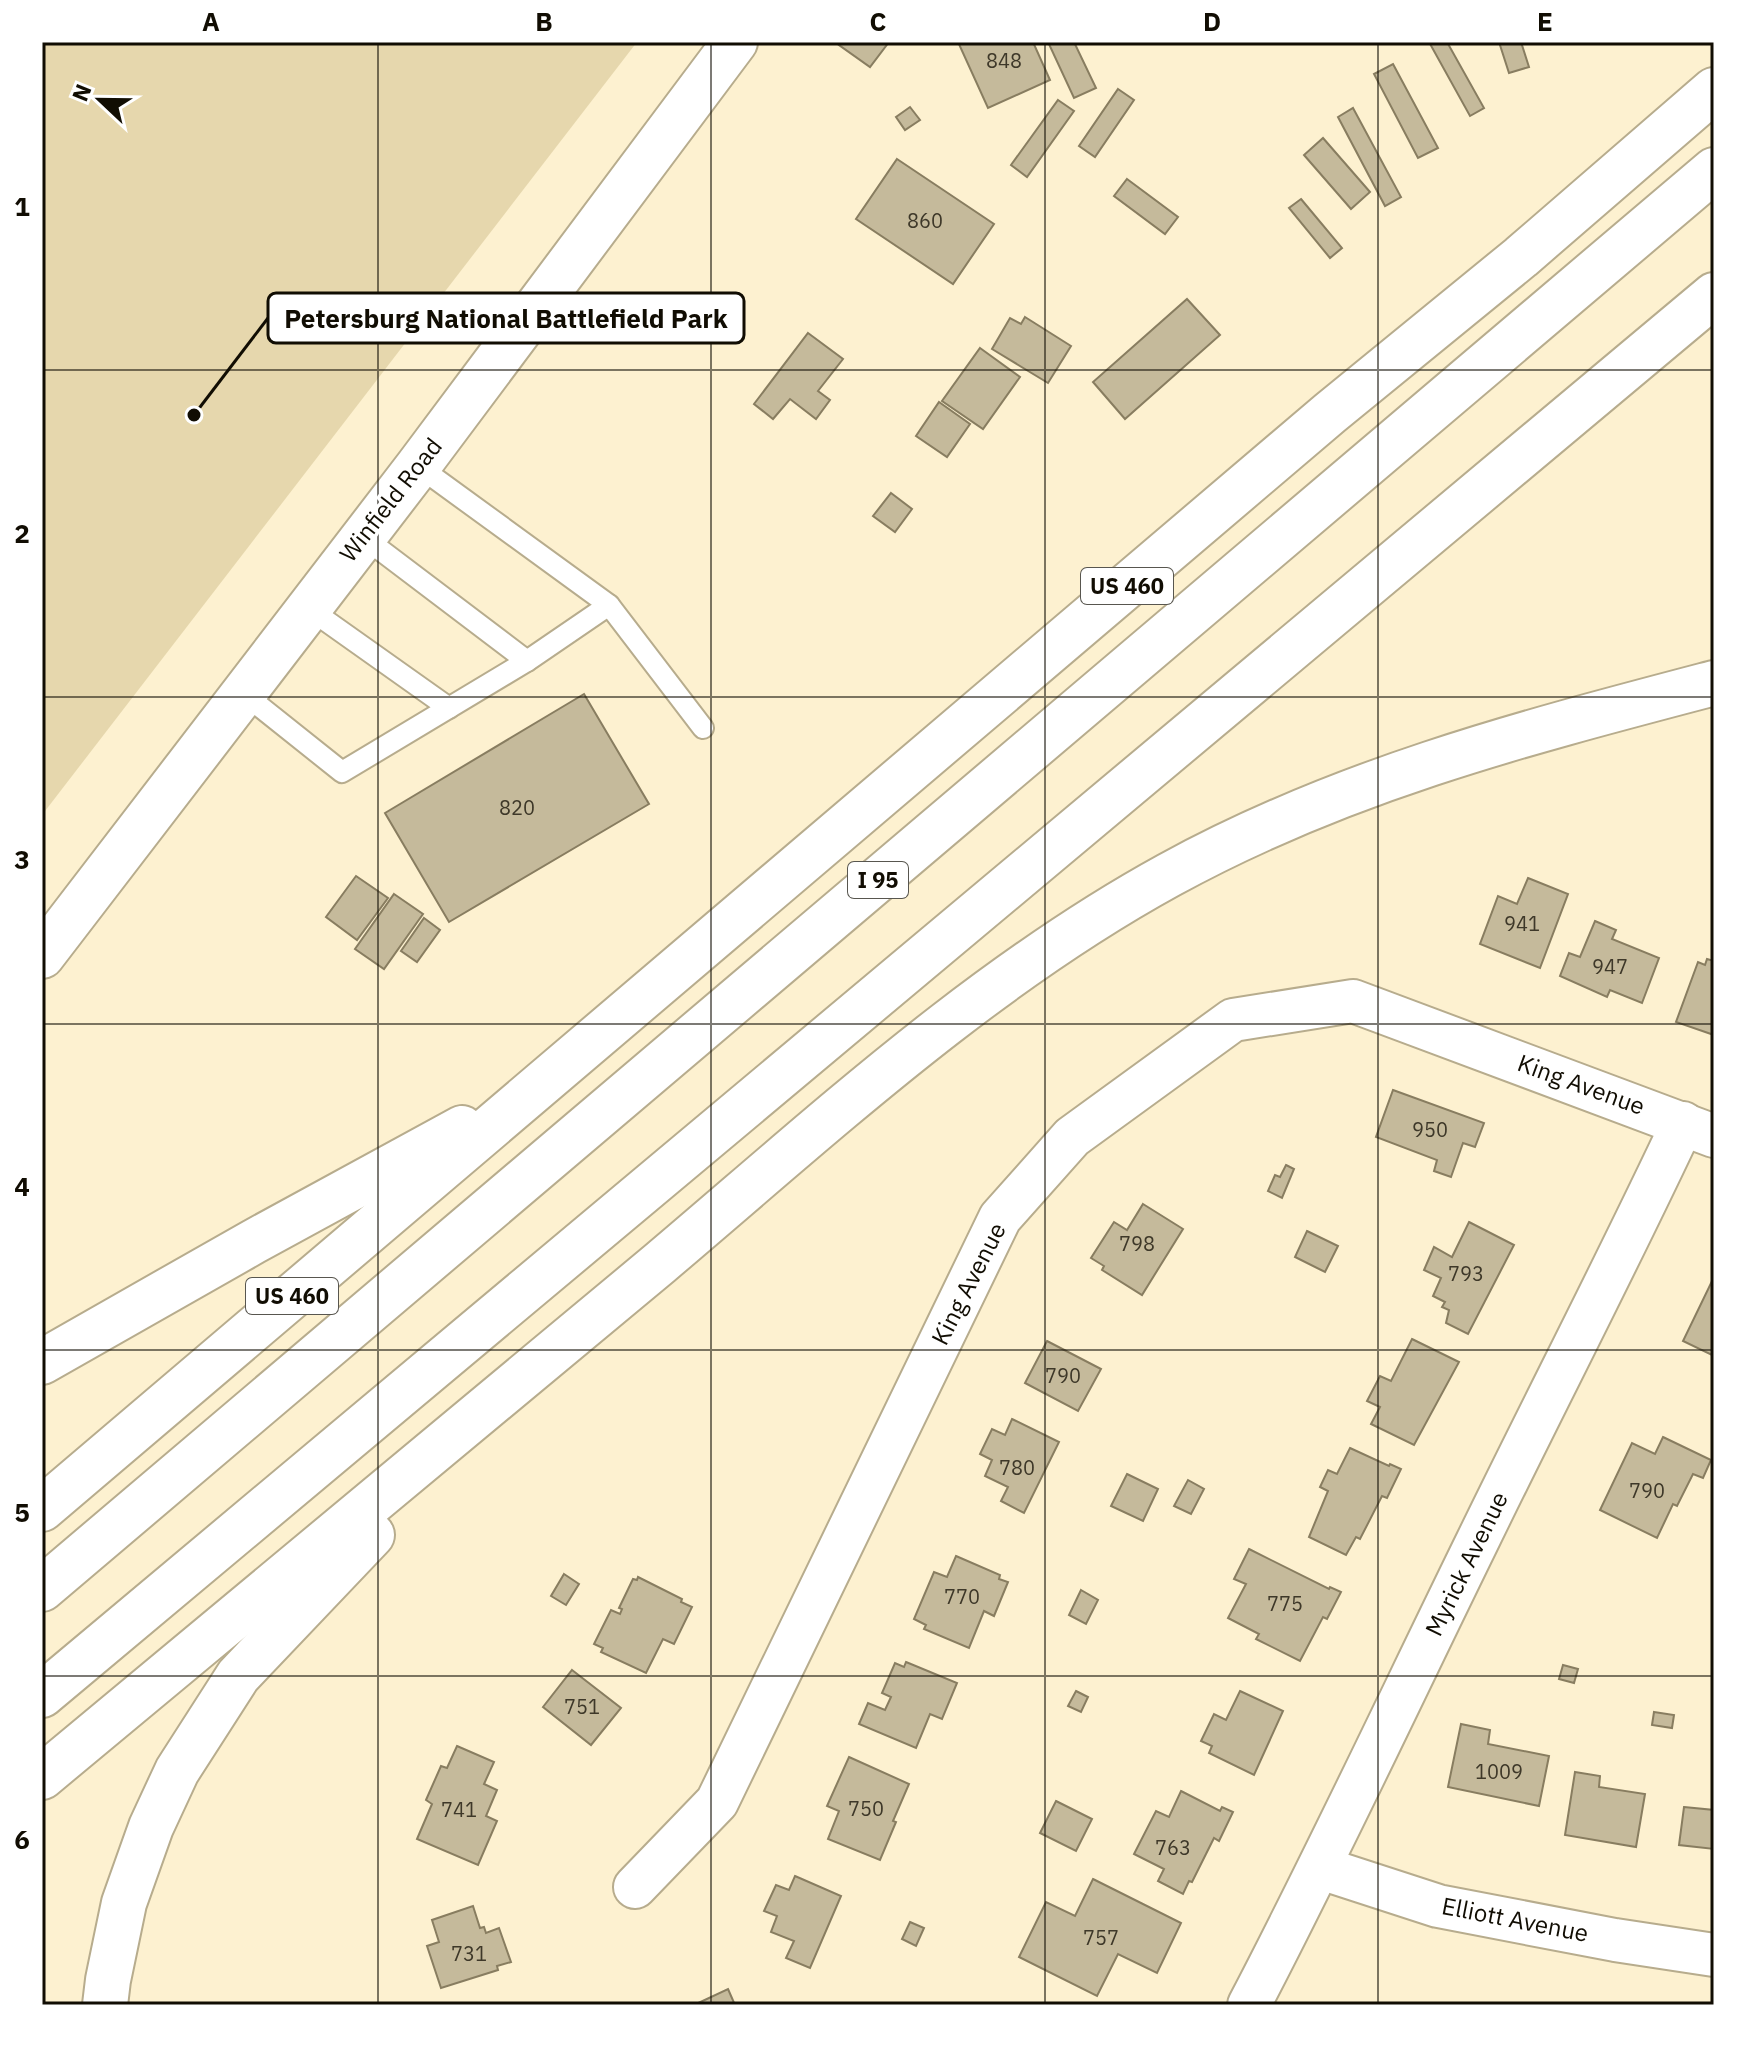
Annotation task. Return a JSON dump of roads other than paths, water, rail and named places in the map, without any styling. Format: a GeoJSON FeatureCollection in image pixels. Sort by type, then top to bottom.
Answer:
{"type":"FeatureCollection","features":[{"type":"Feature","properties":{"kind":"main road","name":"Winfield Road"},"geometry":{"type":"LineString","coordinates":[[42,956],[418,466],[735,42]]}},
{"type":"Feature","properties":{"kind":"main road","name":"US 460"},"geometry":{"type":"LineString","coordinates":[[42,1509],[1330,413],[1521,257],[1714,90]]}},
{"type":"Feature","properties":{"kind":"main road","name":"I 95"},"geometry":{"type":"LineString","coordinates":[[42,1589],[1714,170]]}},
{"type":"Feature","properties":{"kind":"main road"},"geometry":{"type":"LineString","coordinates":[[42,1695],[1714,295]]}},
{"type":"Feature","properties":{"kind":"main road"},"geometry":{"type":"LineString","coordinates":[[42,1777],[541,1363],[927,1037],[1043,953],[1166,876],[1264,826],[1344,792],[1503,738],[1714,683]]}},
{"type":"Feature","properties":{"kind":"main road"},"geometry":{"type":"LineString","coordinates":[[42,1362],[541,1084]]}},
{"type":"Feature","properties":{"kind":"main road"},"geometry":{"type":"LineString","coordinates":[[105,2005],[124,1903],[151,1827],[177,1771],[238,1676],[541,1363]]}},
{"type":"Feature","properties":{"kind":"street","name":"King Avenue"},"geometry":{"type":"LineString","coordinates":[[635,1887],[717,1802],[1000,1218],[1072,1137],[1233,1020],[1353,1001],[1698,1129]]}},
{"type":"Feature","properties":{"kind":"street","name":"Myrick Avenue"},"geometry":{"type":"LineString","coordinates":[[1249,2005],[1321,1868],[1477,1541],[1636,1224],[1698,1129]]}},
{"type":"Feature","properties":{"kind":"street","name":"Elliott Avenue"},"geometry":{"type":"LineString","coordinates":[[1321,1868],[1438,1906],[1615,1940],[1714,1955]]}},
{"type":"Feature","properties":{"kind":"lane"},"geometry":{"type":"LineString","coordinates":[[418,466],[609,605],[703,728]]}},
{"type":"Feature","properties":{"kind":"lane"},"geometry":{"type":"LineString","coordinates":[[362,536],[527,661]]}},
{"type":"Feature","properties":{"kind":"lane"},"geometry":{"type":"LineString","coordinates":[[243,693],[342,772],[527,661],[609,605]]}},
{"type":"Feature","properties":{"kind":"lane"},"geometry":{"type":"LineString","coordinates":[[308,608],[449,708]]}},
{"type":"Feature","properties":{"kind":"place","name":"Petersburg National Battlefield Park"},"geometry":{"type":"Point","coordinates":[194,415]}}]}
